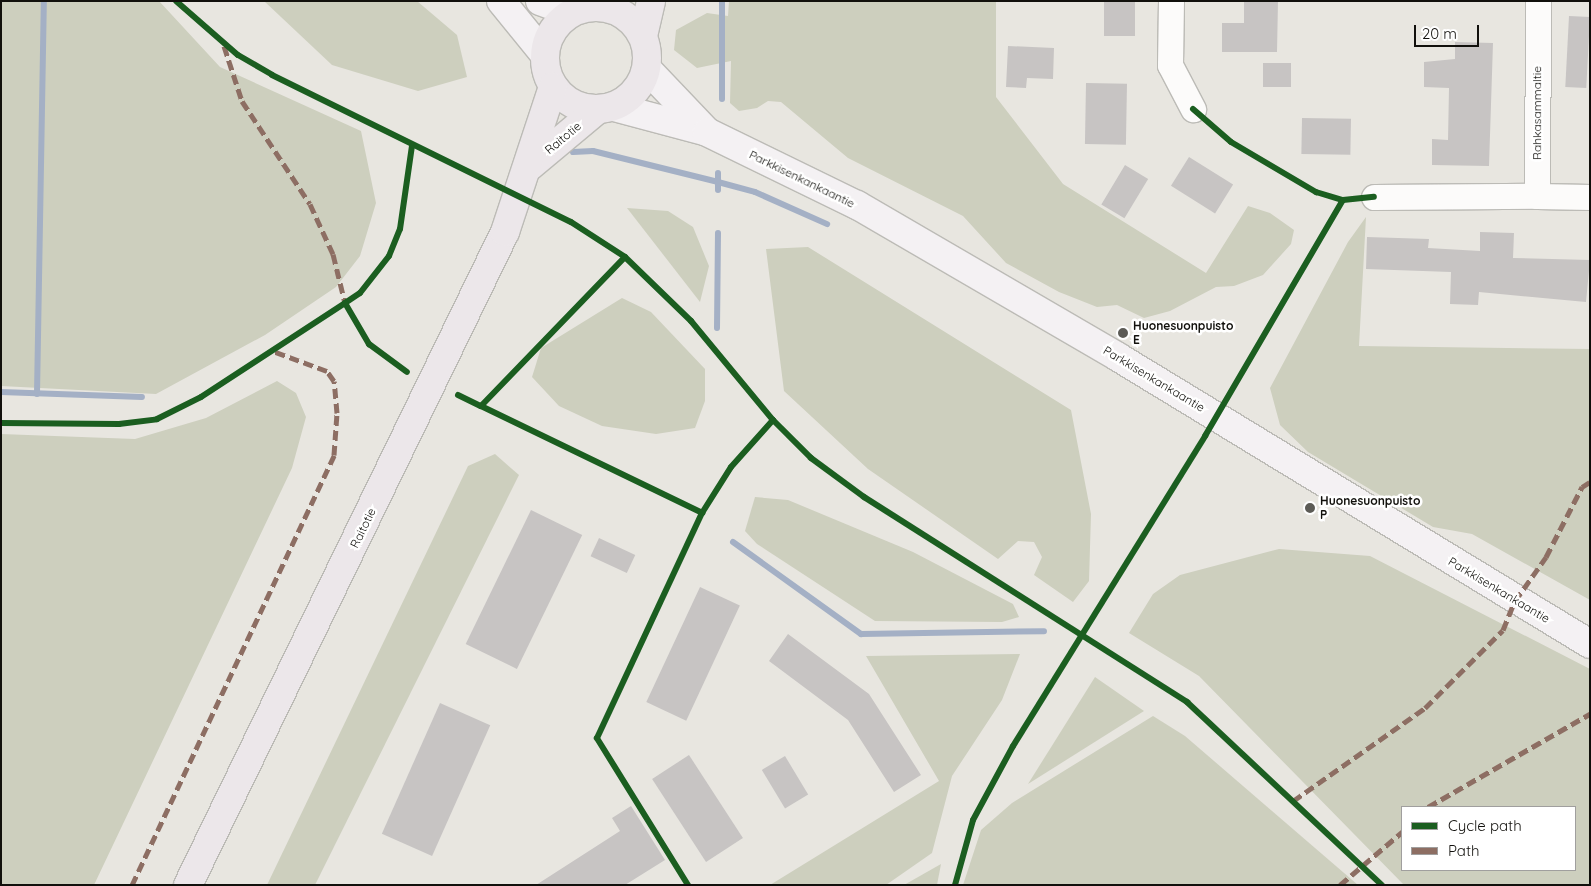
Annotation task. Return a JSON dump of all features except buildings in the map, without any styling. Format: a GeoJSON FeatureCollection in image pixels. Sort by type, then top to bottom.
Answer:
{"type":"FeatureCollection","features":[{"type":"Feature","properties":{"kind":"main road"},"geometry":{"type":"LineString","coordinates":[[643,36],[627,16],[606,4],[571,12],[558,23],[544,54],[553,87],[564,99],[606,108],[640,85],[647,69],[643,36],[651,1]]}},
{"type":"Feature","properties":{"kind":"main road","name":"Raitotie"},"geometry":{"type":"LineString","coordinates":[[188,885],[506,232],[530,166],[553,87]]}},
{"type":"Feature","properties":{"kind":"main road","name":"Raitotie"},"geometry":{"type":"LineString","coordinates":[[530,166],[606,108]]}},
{"type":"Feature","properties":{"kind":"street"},"geometry":{"type":"LineString","coordinates":[[501,1],[544,54]]}},
{"type":"Feature","properties":{"kind":"street"},"geometry":{"type":"LineString","coordinates":[[540,1],[571,12]]}},
{"type":"Feature","properties":{"kind":"street"},"geometry":{"type":"LineString","coordinates":[[1171,1],[1170,65],[1193,109]]}},
{"type":"Feature","properties":{"kind":"street","name":"Rahkasammaltie"},"geometry":{"type":"LineString","coordinates":[[1537,196],[1538,1]]}},
{"type":"Feature","properties":{"kind":"street","name":"Parkkisenkankaantie"},"geometry":{"type":"LineString","coordinates":[[647,69],[708,132]]}},
{"type":"Feature","properties":{"kind":"street","name":"Parkkisenkankaantie"},"geometry":{"type":"LineString","coordinates":[[606,108],[708,132],[857,205],[1118,357],[1590,644]]}},
{"type":"Feature","properties":{"kind":"street"},"geometry":{"type":"LineString","coordinates":[[1374,197],[1590,196]]}},
{"type":"Feature","properties":{"kind":"green space"},"geometry":{"type":"Polygon","coordinates":[[[1,1],[159,1],[220,67],[361,131],[376,203],[360,256],[336,287],[265,335],[156,394],[1,386],[1,1]]]}},
{"type":"Feature","properties":{"kind":"green space"},"geometry":{"type":"Polygon","coordinates":[[[264,1],[417,1],[457,35],[467,77],[418,91],[332,65],[264,1]]]}},
{"type":"Feature","properties":{"kind":"green space"},"geometry":{"type":"Polygon","coordinates":[[[729,1],[996,1],[996,97],[1063,184],[1206,273],[1248,206],[1270,213],[1294,230],[1291,244],[1263,275],[1234,286],[1216,287],[1170,311],[1144,318],[1117,305],[1097,307],[1059,292],[1006,263],[963,216],[848,158],[781,102],[768,101],[757,108],[739,111],[730,103],[731,61],[697,68],[674,50],[676,30],[707,13],[728,16],[729,1]]]}},
{"type":"Feature","properties":{"kind":"green space"},"geometry":{"type":"Polygon","coordinates":[[[627,208],[668,211],[693,227],[709,266],[700,302],[627,208]]]}},
{"type":"Feature","properties":{"kind":"green space"},"geometry":{"type":"Polygon","coordinates":[[[1366,217],[1359,346],[1590,349],[1590,600],[1472,534],[1433,527],[1308,452],[1280,425],[1270,388],[1348,242],[1366,217]]]}},
{"type":"Feature","properties":{"kind":"green space"},"geometry":{"type":"Polygon","coordinates":[[[808,247],[1071,410],[1091,514],[1089,581],[1073,602],[1034,575],[1042,557],[1034,542],[1018,541],[998,559],[868,469],[784,391],[766,249],[808,247]]]}},
{"type":"Feature","properties":{"kind":"green space"},"geometry":{"type":"Polygon","coordinates":[[[622,298],[651,312],[705,369],[705,401],[695,428],[656,434],[602,426],[559,406],[532,377],[541,348],[622,298]]]}},
{"type":"Feature","properties":{"kind":"green space"},"geometry":{"type":"Polygon","coordinates":[[[277,381],[296,393],[306,417],[292,468],[94,885],[1,885],[1,434],[135,439],[206,418],[277,381]]]}},
{"type":"Feature","properties":{"kind":"green space"},"geometry":{"type":"Polygon","coordinates":[[[495,454],[519,475],[315,885],[267,885],[468,466],[495,454]]]}},
{"type":"Feature","properties":{"kind":"green space"},"geometry":{"type":"Polygon","coordinates":[[[755,497],[788,500],[913,552],[1013,604],[1019,617],[1002,622],[875,621],[757,544],[745,531],[755,497]]]}},
{"type":"Feature","properties":{"kind":"green space"},"geometry":{"type":"Polygon","coordinates":[[[1279,549],[1370,556],[1590,669],[1590,885],[1404,885],[1199,676],[1129,633],[1153,594],[1180,575],[1279,549]]]}},
{"type":"Feature","properties":{"kind":"green space"},"geometry":{"type":"Polygon","coordinates":[[[1020,654],[1002,700],[952,776],[932,853],[886,885],[770,885],[939,781],[866,656],[1020,654]]]}},
{"type":"Feature","properties":{"kind":"green space"},"geometry":{"type":"Polygon","coordinates":[[[1095,677],[1144,711],[1028,784],[1095,677]]]}},
{"type":"Feature","properties":{"kind":"green space"},"geometry":{"type":"Polygon","coordinates":[[[1153,716],[1185,736],[1358,885],[963,885],[981,830],[1012,803],[1153,716]]]}},
{"type":"Feature","properties":{"kind":"green space"},"geometry":{"type":"Polygon","coordinates":[[[941,864],[937,885],[904,885],[941,864]]]}},
{"type":"Feature","properties":{"kind":"waterway"},"geometry":{"type":"LineString","coordinates":[[37,394],[44,1]]}},
{"type":"Feature","properties":{"kind":"waterway"},"geometry":{"type":"LineString","coordinates":[[722,1],[722,99]]}},
{"type":"Feature","properties":{"kind":"waterway"},"geometry":{"type":"LineString","coordinates":[[573,152],[593,151],[755,192],[827,224]]}},
{"type":"Feature","properties":{"kind":"waterway"},"geometry":{"type":"LineString","coordinates":[[718,173],[718,190]]}},
{"type":"Feature","properties":{"kind":"waterway"},"geometry":{"type":"LineString","coordinates":[[717,328],[718,233]]}},
{"type":"Feature","properties":{"kind":"waterway"},"geometry":{"type":"LineString","coordinates":[[1,392],[142,397]]}},
{"type":"Feature","properties":{"kind":"waterway"},"geometry":{"type":"LineString","coordinates":[[733,542],[861,634],[1044,631]]}},
{"type":"Feature","properties":{"kind":"marked path"},"geometry":{"type":"LineString","coordinates":[[224,46],[242,101],[310,204],[333,254],[345,303]]}},
{"type":"Feature","properties":{"kind":"marked path"},"geometry":{"type":"LineString","coordinates":[[132,885],[334,455],[337,413],[334,381],[327,371],[273,351]]}},
{"type":"Feature","properties":{"kind":"marked path"},"geometry":{"type":"LineString","coordinates":[[1293,801],[1425,708],[1503,630],[1515,601],[1546,557],[1582,487],[1590,482]]}},
{"type":"Feature","properties":{"kind":"marked path"},"geometry":{"type":"LineString","coordinates":[[1430,806],[1590,714]]}},
{"type":"Feature","properties":{"kind":"marked path"},"geometry":{"type":"LineString","coordinates":[[1340,885],[1401,833]]}},
{"type":"Feature","properties":{"kind":"cycle path"},"geometry":{"type":"LineString","coordinates":[[176,1],[238,55],[272,75],[571,222],[625,257],[691,321],[773,420],[811,458],[864,497],[1187,702],[1382,885]]}},
{"type":"Feature","properties":{"kind":"cycle path"},"geometry":{"type":"LineString","coordinates":[[1193,109],[1231,142],[1316,192],[1343,200]]}},
{"type":"Feature","properties":{"kind":"cycle path"},"geometry":{"type":"LineString","coordinates":[[345,303],[360,293],[389,256],[400,229],[412,146]]}},
{"type":"Feature","properties":{"kind":"cycle path"},"geometry":{"type":"LineString","coordinates":[[955,885],[973,820],[1013,746],[1205,436],[1343,200],[1374,197]]}},
{"type":"Feature","properties":{"kind":"cycle path"},"geometry":{"type":"LineString","coordinates":[[458,395],[481,406],[625,257]]}},
{"type":"Feature","properties":{"kind":"cycle path"},"geometry":{"type":"LineString","coordinates":[[1,423],[119,424],[157,419],[201,397],[345,303],[369,344],[407,372]]}},
{"type":"Feature","properties":{"kind":"cycle path"},"geometry":{"type":"LineString","coordinates":[[481,406],[702,513],[731,467],[773,420]]}},
{"type":"Feature","properties":{"kind":"cycle path"},"geometry":{"type":"LineString","coordinates":[[688,885],[597,738],[702,513]]}},
{"type":"Feature","properties":{"kind":"place","name":"Huonesuonpuisto E"},"geometry":{"type":"Point","coordinates":[1123,333]}},
{"type":"Feature","properties":{"kind":"place","name":"Huonesuonpuisto P"},"geometry":{"type":"Point","coordinates":[1310,508]}}]}
